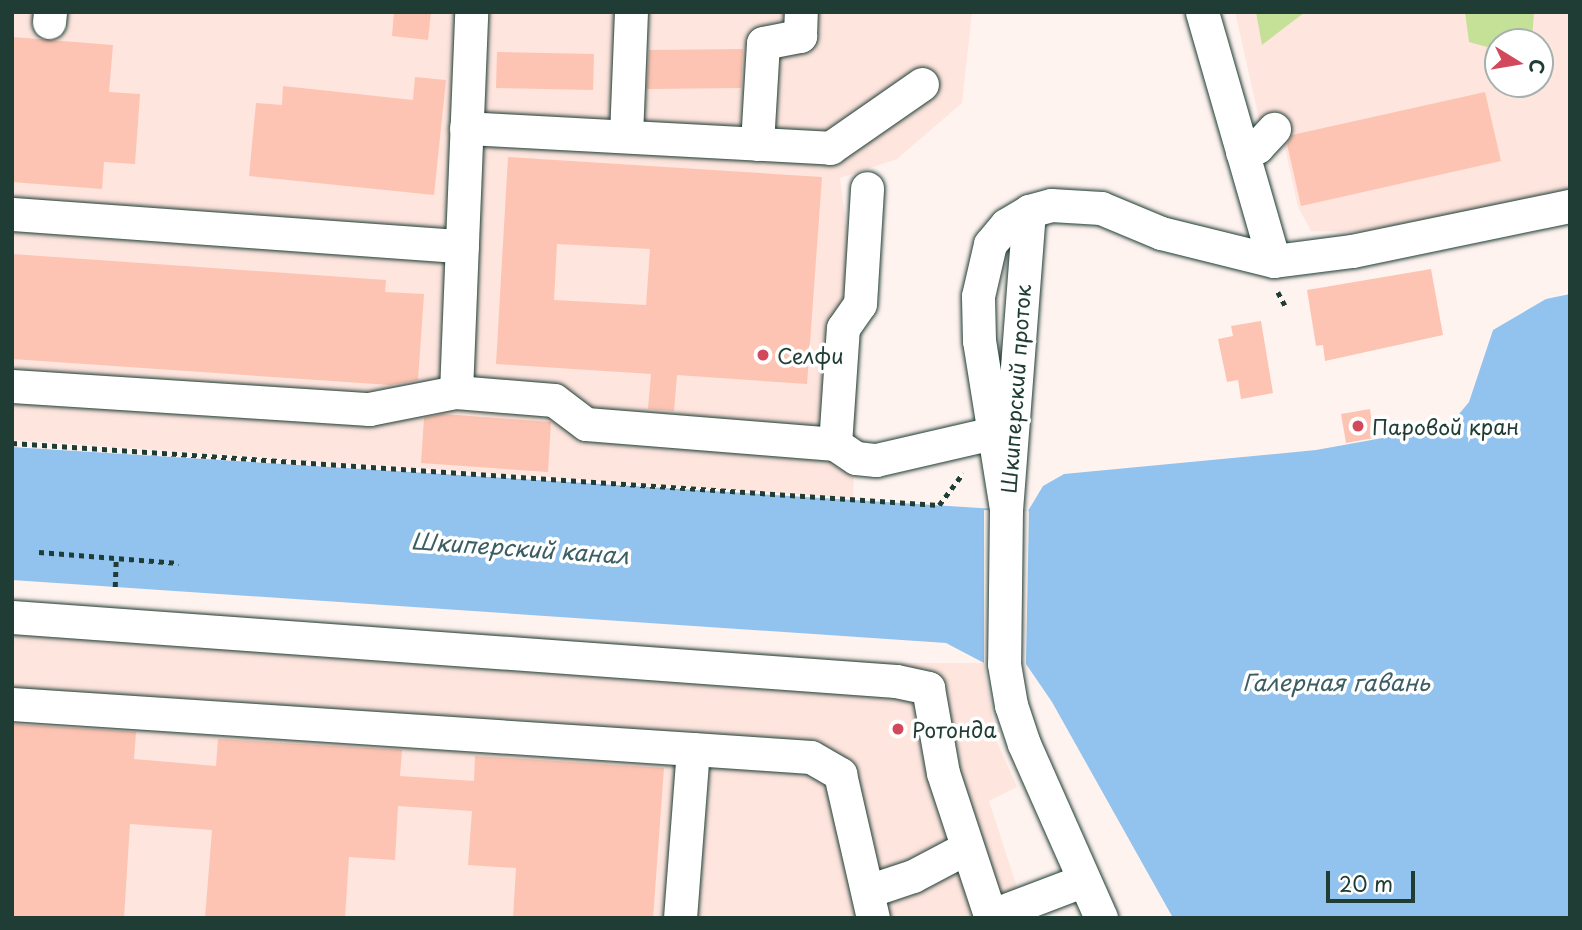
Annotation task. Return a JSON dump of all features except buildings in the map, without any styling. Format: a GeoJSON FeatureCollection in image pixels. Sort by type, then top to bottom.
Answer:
{"type":"FeatureCollection","features":[{"type":"Feature","properties":{"kind":"street"},"geometry":{"type":"LineString","coordinates":[[456,392],[471,12]]}},
{"type":"Feature","properties":{"kind":"street"},"geometry":{"type":"LineString","coordinates":[[626,136],[631,12]]}},
{"type":"Feature","properties":{"kind":"street"},"geometry":{"type":"LineString","coordinates":[[757,144],[763,43],[800,36],[801,12]]}},
{"type":"Feature","properties":{"kind":"street"},"geometry":{"type":"LineString","coordinates":[[1202,12],[1276,276]]}},
{"type":"Feature","properties":{"kind":"street"},"geometry":{"type":"LineString","coordinates":[[466,128],[830,148],[922,84]]}},
{"type":"Feature","properties":{"kind":"street"},"geometry":{"type":"LineString","coordinates":[[1242,152],[1257,148],[1274,129]]}},
{"type":"Feature","properties":{"kind":"street"},"geometry":{"type":"LineString","coordinates":[[835,444],[843,328],[860,304],[867,188]]}},
{"type":"Feature","properties":{"kind":"street"},"geometry":{"type":"LineString","coordinates":[[1029,211],[1051,205],[1101,208],[1276,276],[1352,251],[1570,206]]}},
{"type":"Feature","properties":{"kind":"street","name":"Шкиперский проток"},"geometry":{"type":"LineString","coordinates":[[1006,509],[979,341],[978,296],[989,244],[1006,225],[1029,211]]}},
{"type":"Feature","properties":{"kind":"street","name":"Шкиперский проток"},"geometry":{"type":"LineString","coordinates":[[1006,509],[1029,211]]}},
{"type":"Feature","properties":{"kind":"street"},"geometry":{"type":"LineString","coordinates":[[12,214],[462,246]]}},
{"type":"Feature","properties":{"kind":"street"},"geometry":{"type":"LineString","coordinates":[[12,386],[369,409],[456,392],[554,400],[586,424],[835,444],[856,458],[876,460],[993,433]]}},
{"type":"Feature","properties":{"kind":"street"},"geometry":{"type":"LineString","coordinates":[[1006,509],[1004,664],[1011,705],[1024,744],[1082,881],[1101,918]]}},
{"type":"Feature","properties":{"kind":"street"},"geometry":{"type":"LineString","coordinates":[[12,617],[896,681],[928,688],[943,773],[991,917],[1082,881]]}},
{"type":"Feature","properties":{"kind":"street"},"geometry":{"type":"LineString","coordinates":[[12,704],[811,757],[828,764],[840,774],[871,904],[913,876],[966,848]]}},
{"type":"Feature","properties":{"kind":"street"},"geometry":{"type":"LineString","coordinates":[[680,918],[693,749]]}},
{"type":"Feature","properties":{"kind":"path"},"geometry":{"type":"LineString","coordinates":[[1276,276],[1285,305]]}},
{"type":"Feature","properties":{"kind":"path"},"geometry":{"type":"LineString","coordinates":[[12,443],[939,505]]}},
{"type":"Feature","properties":{"kind":"path"},"geometry":{"type":"LineString","coordinates":[[40,552],[179,563]]}},
{"type":"Feature","properties":{"kind":"path"},"geometry":{"type":"LineString","coordinates":[[114,587],[116,558]]}},
{"type":"Feature","properties":{"kind":"shaded area"},"geometry":{"type":"Polygon","coordinates":[[[12,12],[972,12],[962,103],[897,159],[840,178],[860,327],[853,498],[12,440],[12,12]]]}},
{"type":"Feature","properties":{"kind":"shaded area"},"geometry":{"type":"Polygon","coordinates":[[[1235,12],[1570,12],[1570,195],[1358,232],[1311,231],[1298,207],[1283,139],[1260,123],[1235,12]]]}},
{"type":"Feature","properties":{"kind":"shaded area"},"geometry":{"type":"Polygon","coordinates":[[[12,600],[898,663],[984,663],[996,740],[1017,787],[989,801],[1027,918],[12,918],[12,600]]]}},
{"type":"Feature","properties":{"kind":"green space"},"geometry":{"type":"Polygon","coordinates":[[[1256,12],[1305,12],[1262,45],[1256,12]]]}},
{"type":"Feature","properties":{"kind":"green space"},"geometry":{"type":"Polygon","coordinates":[[[1465,12],[1534,12],[1533,28],[1484,28],[1484,46],[1469,42],[1465,12]]]}},
{"type":"Feature","properties":{"kind":"water","name":"Галерная гавань"},"geometry":{"type":"Polygon","coordinates":[[[1570,294],[1570,918],[1173,918],[1052,702],[1026,664],[984,663],[946,643],[12,580],[12,447],[1028,511],[1043,486],[1064,474],[1316,450],[1449,426],[1469,402],[1493,330],[1546,299],[1570,294]]]}},
{"type":"Feature","properties":{"kind":"pier"},"geometry":{"type":"Polygon","coordinates":[[[984,510],[1029,511],[1026,664],[984,663],[984,510]]]}},
{"type":"Feature","properties":{"kind":"place","name":"Селфи"},"geometry":{"type":"Point","coordinates":[763,355]}},
{"type":"Feature","properties":{"kind":"place","name":"Паровой кран"},"geometry":{"type":"Point","coordinates":[1358,426]}},
{"type":"Feature","properties":{"kind":"place","name":"Ротонда"},"geometry":{"type":"Point","coordinates":[898,729]}},
{"type":"Feature","properties":{"kind":"water label","name":"Шкиперский канал"},"geometry":{"type":"Point","coordinates":[520,548]}}]}
